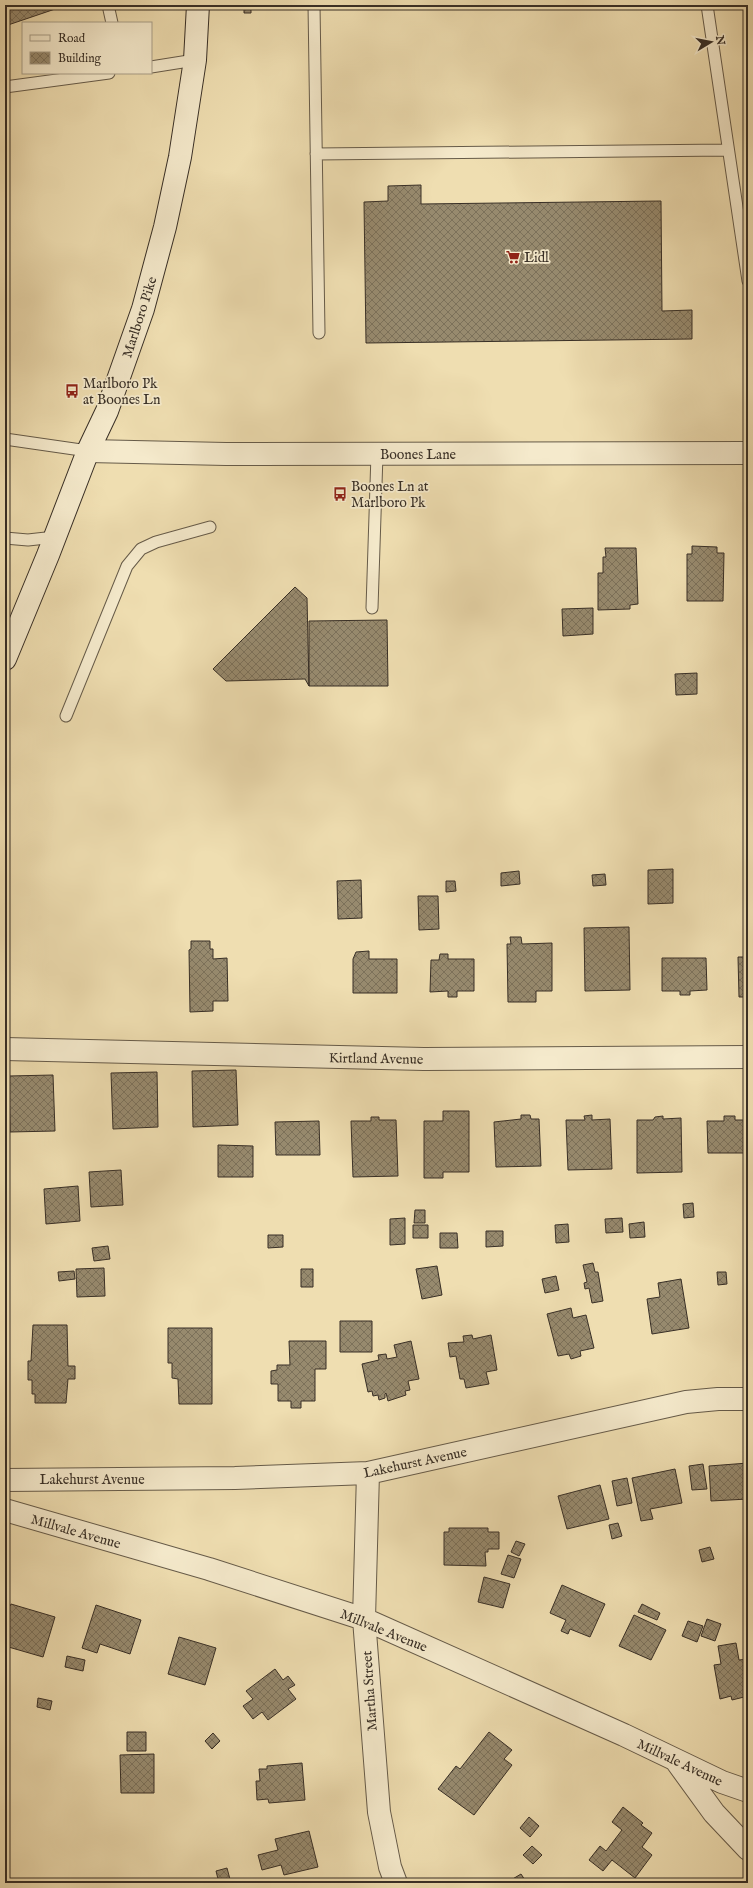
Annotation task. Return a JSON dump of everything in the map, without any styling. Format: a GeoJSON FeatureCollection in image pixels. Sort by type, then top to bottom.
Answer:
{"type":"FeatureCollection","features":[{"type":"Feature","properties":{"kind":"street","name":"Marlboro Pike"},"geometry":{"type":"LineString","coordinates":[[5,659],[88,452],[107,410],[143,309],[165,227],[180,157],[195,60],[198,5]]}},
{"type":"Feature","properties":{"kind":"street","name":"Boones Lane"},"geometry":{"type":"LineString","coordinates":[[88,452],[377,454],[748,453]]}},
{"type":"Feature","properties":{"kind":"street","name":"Kirtland Avenue"},"geometry":{"type":"LineString","coordinates":[[5,1049],[424,1059],[748,1057]]}},
{"type":"Feature","properties":{"kind":"street","name":"Lakehurst Avenue"},"geometry":{"type":"LineString","coordinates":[[5,1480],[235,1478],[368,1473],[686,1402],[718,1399],[748,1399]]}},
{"type":"Feature","properties":{"kind":"street","name":"Martha Street"},"geometry":{"type":"LineString","coordinates":[[368,1473],[364,1619],[379,1812],[390,1867],[396,1883]]}},
{"type":"Feature","properties":{"kind":"street","name":"Millvale Avenue"},"geometry":{"type":"LineString","coordinates":[[5,1510],[209,1569],[364,1619],[624,1735],[722,1782],[748,1791]]}},
{"type":"Feature","properties":{"kind":"street"},"geometry":{"type":"LineString","coordinates":[[677,1761],[714,1813],[748,1849]]}},
{"type":"Feature","properties":{"kind":"lane"},"geometry":{"type":"LineString","coordinates":[[108,5],[112,22]]}},
{"type":"Feature","properties":{"kind":"lane"},"geometry":{"type":"LineString","coordinates":[[314,5],[319,332]]}},
{"type":"Feature","properties":{"kind":"lane"},"geometry":{"type":"LineString","coordinates":[[707,5],[727,150],[748,281]]}},
{"type":"Feature","properties":{"kind":"lane"},"geometry":{"type":"LineString","coordinates":[[152,66],[195,60]]}},
{"type":"Feature","properties":{"kind":"lane"},"geometry":{"type":"LineString","coordinates":[[5,87],[102,74]]}},
{"type":"Feature","properties":{"kind":"lane"},"geometry":{"type":"LineString","coordinates":[[316,154],[727,150]]}},
{"type":"Feature","properties":{"kind":"lane"},"geometry":{"type":"LineString","coordinates":[[5,439],[88,452]]}},
{"type":"Feature","properties":{"kind":"lane"},"geometry":{"type":"LineString","coordinates":[[372,608],[377,454]]}},
{"type":"Feature","properties":{"kind":"lane"},"geometry":{"type":"LineString","coordinates":[[66,716],[127,566],[141,549],[156,542],[210,527]]}},
{"type":"Feature","properties":{"kind":"lane"},"geometry":{"type":"LineString","coordinates":[[5,538],[28,540],[55,537]]}},
{"type":"Feature","properties":{"kind":"building"},"geometry":{"type":"Polygon","coordinates":[[[5,5],[67,5],[5,26],[5,5]]]}},
{"type":"Feature","properties":{"kind":"building"},"geometry":{"type":"Polygon","coordinates":[[[244,5],[251,5],[251,13],[244,13],[244,5]]]}},
{"type":"Feature","properties":{"kind":"building","name":"Lidl"},"geometry":{"type":"Polygon","coordinates":[[[421,185],[421,204],[661,201],[662,311],[692,310],[692,339],[366,343],[364,202],[388,201],[388,186],[421,185]]]}},
{"type":"Feature","properties":{"kind":"building"},"geometry":{"type":"Polygon","coordinates":[[[692,546],[717,547],[717,553],[724,553],[723,601],[687,601],[687,554],[692,554],[692,546]]]}},
{"type":"Feature","properties":{"kind":"building"},"geometry":{"type":"Polygon","coordinates":[[[605,548],[636,548],[638,604],[630,605],[630,609],[598,610],[598,573],[603,573],[603,557],[606,557],[605,548]]]}},
{"type":"Feature","properties":{"kind":"building"},"geometry":{"type":"Polygon","coordinates":[[[295,587],[307,598],[309,686],[305,679],[226,681],[213,669],[295,587]]]}},
{"type":"Feature","properties":{"kind":"building"},"geometry":{"type":"Polygon","coordinates":[[[593,608],[593,634],[563,636],[562,609],[593,608]]]}},
{"type":"Feature","properties":{"kind":"building"},"geometry":{"type":"Polygon","coordinates":[[[387,620],[388,686],[309,686],[309,621],[387,620]]]}},
{"type":"Feature","properties":{"kind":"building"},"geometry":{"type":"Polygon","coordinates":[[[697,673],[697,694],[676,695],[675,674],[697,673]]]}},
{"type":"Feature","properties":{"kind":"building"},"geometry":{"type":"Polygon","coordinates":[[[673,869],[673,903],[648,904],[648,870],[673,869]]]}},
{"type":"Feature","properties":{"kind":"building"},"geometry":{"type":"Polygon","coordinates":[[[519,871],[520,884],[501,886],[501,873],[519,871]]]}},
{"type":"Feature","properties":{"kind":"building"},"geometry":{"type":"Polygon","coordinates":[[[605,874],[606,885],[593,886],[592,875],[605,874]]]}},
{"type":"Feature","properties":{"kind":"building"},"geometry":{"type":"Polygon","coordinates":[[[361,880],[362,918],[338,919],[337,881],[361,880]]]}},
{"type":"Feature","properties":{"kind":"building"},"geometry":{"type":"Polygon","coordinates":[[[446,881],[455,881],[456,891],[446,892],[446,881]]]}},
{"type":"Feature","properties":{"kind":"building"},"geometry":{"type":"Polygon","coordinates":[[[418,896],[438,896],[439,929],[419,930],[418,896]]]}},
{"type":"Feature","properties":{"kind":"building"},"geometry":{"type":"Polygon","coordinates":[[[629,927],[630,990],[585,991],[584,928],[629,927]]]}},
{"type":"Feature","properties":{"kind":"building"},"geometry":{"type":"Polygon","coordinates":[[[510,937],[521,937],[522,944],[552,943],[552,991],[536,991],[536,1002],[508,1002],[507,944],[511,944],[510,937]]]}},
{"type":"Feature","properties":{"kind":"building"},"geometry":{"type":"Polygon","coordinates":[[[191,941],[210,941],[210,949],[213,949],[213,959],[227,958],[228,1001],[213,1001],[213,1011],[190,1012],[189,950],[191,949],[191,941]]]}},
{"type":"Feature","properties":{"kind":"building"},"geometry":{"type":"Polygon","coordinates":[[[748,949],[748,997],[739,997],[738,957],[745,957],[745,950],[748,949]]]}},
{"type":"Feature","properties":{"kind":"building"},"geometry":{"type":"Polygon","coordinates":[[[369,951],[369,959],[397,959],[397,993],[353,993],[353,959],[356,952],[369,951]]]}},
{"type":"Feature","properties":{"kind":"building"},"geometry":{"type":"Polygon","coordinates":[[[440,954],[448,954],[448,959],[474,959],[474,991],[457,991],[457,997],[448,997],[448,991],[430,992],[431,960],[439,960],[440,954]]]}},
{"type":"Feature","properties":{"kind":"building"},"geometry":{"type":"Polygon","coordinates":[[[662,958],[706,958],[707,990],[690,991],[690,995],[680,995],[680,991],[662,991],[662,958]]]}},
{"type":"Feature","properties":{"kind":"building"},"geometry":{"type":"Polygon","coordinates":[[[236,1070],[238,1125],[193,1127],[192,1071],[236,1070]]]}},
{"type":"Feature","properties":{"kind":"building"},"geometry":{"type":"Polygon","coordinates":[[[157,1072],[158,1127],[113,1129],[111,1073],[157,1072]]]}},
{"type":"Feature","properties":{"kind":"building"},"geometry":{"type":"Polygon","coordinates":[[[53,1075],[55,1131],[10,1132],[9,1076],[53,1075]]]}},
{"type":"Feature","properties":{"kind":"building"},"geometry":{"type":"Polygon","coordinates":[[[443,1111],[469,1111],[469,1172],[443,1172],[443,1178],[424,1178],[424,1121],[443,1121],[443,1111]]]}},
{"type":"Feature","properties":{"kind":"building"},"geometry":{"type":"Polygon","coordinates":[[[521,1115],[530,1115],[531,1119],[539,1119],[541,1166],[496,1167],[494,1122],[521,1119],[521,1115]]]}},
{"type":"Feature","properties":{"kind":"building"},"geometry":{"type":"Polygon","coordinates":[[[592,1115],[592,1120],[610,1119],[612,1169],[568,1170],[566,1120],[585,1120],[584,1116],[592,1115]]]}},
{"type":"Feature","properties":{"kind":"building"},"geometry":{"type":"Polygon","coordinates":[[[663,1116],[663,1119],[681,1118],[682,1172],[637,1173],[637,1120],[653,1120],[655,1117],[663,1116]]]}},
{"type":"Feature","properties":{"kind":"building"},"geometry":{"type":"Polygon","coordinates":[[[724,1116],[735,1116],[735,1120],[748,1120],[748,1153],[708,1153],[707,1121],[724,1121],[724,1116]]]}},
{"type":"Feature","properties":{"kind":"building"},"geometry":{"type":"Polygon","coordinates":[[[371,1117],[379,1117],[379,1120],[396,1120],[398,1176],[353,1177],[351,1121],[371,1121],[371,1117]]]}},
{"type":"Feature","properties":{"kind":"building"},"geometry":{"type":"Polygon","coordinates":[[[319,1121],[320,1155],[276,1155],[275,1122],[319,1121]]]}},
{"type":"Feature","properties":{"kind":"building"},"geometry":{"type":"Polygon","coordinates":[[[218,1145],[253,1146],[253,1177],[218,1177],[218,1145]]]}},
{"type":"Feature","properties":{"kind":"building"},"geometry":{"type":"Polygon","coordinates":[[[121,1170],[123,1205],[91,1207],[89,1172],[121,1170]]]}},
{"type":"Feature","properties":{"kind":"building"},"geometry":{"type":"Polygon","coordinates":[[[78,1186],[80,1221],[46,1224],[44,1189],[78,1186]]]}},
{"type":"Feature","properties":{"kind":"building"},"geometry":{"type":"Polygon","coordinates":[[[693,1203],[694,1217],[684,1218],[683,1204],[693,1203]]]}},
{"type":"Feature","properties":{"kind":"building"},"geometry":{"type":"Polygon","coordinates":[[[415,1210],[425,1210],[425,1223],[414,1223],[415,1210]]]}},
{"type":"Feature","properties":{"kind":"building"},"geometry":{"type":"Polygon","coordinates":[[[405,1218],[405,1244],[390,1245],[390,1219],[405,1218]]]}},
{"type":"Feature","properties":{"kind":"building"},"geometry":{"type":"Polygon","coordinates":[[[622,1218],[623,1232],[606,1233],[605,1219],[622,1218]]]}},
{"type":"Feature","properties":{"kind":"building"},"geometry":{"type":"Polygon","coordinates":[[[644,1222],[645,1237],[630,1238],[629,1224],[644,1222]]]}},
{"type":"Feature","properties":{"kind":"building"},"geometry":{"type":"Polygon","coordinates":[[[568,1224],[569,1242],[556,1243],[555,1225],[568,1224]]]}},
{"type":"Feature","properties":{"kind":"building"},"geometry":{"type":"Polygon","coordinates":[[[413,1225],[428,1225],[428,1238],[413,1238],[413,1225]]]}},
{"type":"Feature","properties":{"kind":"building"},"geometry":{"type":"Polygon","coordinates":[[[486,1231],[503,1231],[503,1246],[486,1247],[486,1231]]]}},
{"type":"Feature","properties":{"kind":"building"},"geometry":{"type":"Polygon","coordinates":[[[440,1233],[457,1233],[458,1248],[440,1248],[440,1233]]]}},
{"type":"Feature","properties":{"kind":"building"},"geometry":{"type":"Polygon","coordinates":[[[268,1235],[283,1235],[283,1247],[268,1248],[268,1235]]]}},
{"type":"Feature","properties":{"kind":"building"},"geometry":{"type":"Polygon","coordinates":[[[108,1246],[110,1259],[94,1261],[92,1248],[108,1246]]]}},
{"type":"Feature","properties":{"kind":"building"},"geometry":{"type":"Polygon","coordinates":[[[593,1263],[595,1272],[598,1272],[603,1301],[592,1303],[589,1288],[585,1289],[584,1283],[587,1282],[583,1265],[593,1263]]]}},
{"type":"Feature","properties":{"kind":"building"},"geometry":{"type":"Polygon","coordinates":[[[437,1266],[442,1295],[422,1299],[416,1269],[437,1266]]]}},
{"type":"Feature","properties":{"kind":"building"},"geometry":{"type":"Polygon","coordinates":[[[104,1268],[105,1296],[77,1297],[76,1269],[104,1268]]]}},
{"type":"Feature","properties":{"kind":"building"},"geometry":{"type":"Polygon","coordinates":[[[301,1269],[313,1269],[313,1287],[301,1287],[301,1269]]]}},
{"type":"Feature","properties":{"kind":"building"},"geometry":{"type":"Polygon","coordinates":[[[74,1271],[75,1279],[59,1281],[58,1272],[74,1271]]]}},
{"type":"Feature","properties":{"kind":"building"},"geometry":{"type":"Polygon","coordinates":[[[717,1272],[726,1272],[727,1284],[718,1285],[717,1272]]]}},
{"type":"Feature","properties":{"kind":"building"},"geometry":{"type":"Polygon","coordinates":[[[556,1276],[559,1290],[545,1293],[542,1279],[556,1276]]]}},
{"type":"Feature","properties":{"kind":"building"},"geometry":{"type":"Polygon","coordinates":[[[681,1279],[689,1328],[652,1334],[647,1299],[660,1297],[658,1283],[681,1279]]]}},
{"type":"Feature","properties":{"kind":"building"},"geometry":{"type":"Polygon","coordinates":[[[571,1308],[573,1318],[586,1315],[594,1348],[580,1351],[581,1356],[571,1359],[569,1354],[558,1356],[547,1314],[571,1308]]]}},
{"type":"Feature","properties":{"kind":"building"},"geometry":{"type":"Polygon","coordinates":[[[340,1321],[372,1321],[372,1352],[340,1352],[340,1321]]]}},
{"type":"Feature","properties":{"kind":"building"},"geometry":{"type":"Polygon","coordinates":[[[33,1325],[67,1325],[68,1366],[75,1366],[75,1379],[68,1379],[66,1403],[35,1403],[35,1394],[32,1394],[32,1380],[28,1380],[28,1361],[31,1361],[33,1325]]]}},
{"type":"Feature","properties":{"kind":"building"},"geometry":{"type":"Polygon","coordinates":[[[168,1328],[212,1328],[212,1404],[179,1404],[178,1379],[172,1378],[172,1363],[168,1363],[168,1328]]]}},
{"type":"Feature","properties":{"kind":"building"},"geometry":{"type":"Polygon","coordinates":[[[472,1335],[473,1339],[491,1335],[497,1370],[486,1372],[489,1384],[466,1388],[464,1379],[460,1379],[456,1356],[450,1357],[448,1343],[464,1342],[463,1336],[472,1335]]]}},
{"type":"Feature","properties":{"kind":"building"},"geometry":{"type":"Polygon","coordinates":[[[289,1341],[326,1341],[326,1369],[315,1369],[315,1401],[301,1401],[301,1408],[291,1408],[291,1401],[278,1401],[278,1384],[271,1384],[271,1371],[277,1370],[277,1365],[290,1365],[289,1341]]]}},
{"type":"Feature","properties":{"kind":"building"},"geometry":{"type":"Polygon","coordinates":[[[411,1341],[419,1379],[408,1381],[410,1390],[405,1391],[406,1395],[388,1401],[386,1393],[385,1398],[379,1400],[378,1395],[373,1396],[372,1391],[368,1392],[362,1364],[379,1360],[378,1355],[386,1354],[387,1359],[397,1357],[394,1345],[411,1341]]]}},
{"type":"Feature","properties":{"kind":"building"},"geometry":{"type":"Polygon","coordinates":[[[748,1463],[748,1499],[711,1501],[709,1466],[748,1463]]]}},
{"type":"Feature","properties":{"kind":"building"},"geometry":{"type":"Polygon","coordinates":[[[703,1464],[707,1489],[692,1490],[689,1466],[703,1464]]]}},
{"type":"Feature","properties":{"kind":"building"},"geometry":{"type":"Polygon","coordinates":[[[675,1469],[682,1503],[650,1509],[653,1519],[641,1521],[632,1478],[675,1469]]]}},
{"type":"Feature","properties":{"kind":"building"},"geometry":{"type":"Polygon","coordinates":[[[627,1478],[632,1503],[617,1506],[612,1481],[627,1478]]]}},
{"type":"Feature","properties":{"kind":"building"},"geometry":{"type":"Polygon","coordinates":[[[600,1485],[609,1519],[567,1529],[558,1496],[600,1485]]]}},
{"type":"Feature","properties":{"kind":"building"},"geometry":{"type":"Polygon","coordinates":[[[618,1523],[622,1536],[612,1539],[609,1525],[618,1523]]]}},
{"type":"Feature","properties":{"kind":"building"},"geometry":{"type":"Polygon","coordinates":[[[449,1528],[488,1528],[488,1532],[499,1532],[499,1549],[488,1549],[488,1552],[485,1552],[486,1566],[444,1565],[444,1532],[449,1532],[449,1528]]]}},
{"type":"Feature","properties":{"kind":"building"},"geometry":{"type":"Polygon","coordinates":[[[516,1541],[525,1544],[519,1556],[511,1552],[516,1541]]]}},
{"type":"Feature","properties":{"kind":"building"},"geometry":{"type":"Polygon","coordinates":[[[710,1547],[714,1559],[702,1562],[699,1550],[710,1547]]]}},
{"type":"Feature","properties":{"kind":"building"},"geometry":{"type":"Polygon","coordinates":[[[508,1555],[521,1559],[514,1578],[501,1574],[508,1555]]]}},
{"type":"Feature","properties":{"kind":"building"},"geometry":{"type":"Polygon","coordinates":[[[484,1577],[510,1584],[503,1608],[478,1602],[484,1577]]]}},
{"type":"Feature","properties":{"kind":"building"},"geometry":{"type":"Polygon","coordinates":[[[562,1585],[605,1604],[590,1637],[570,1629],[568,1634],[561,1631],[566,1620],[550,1613],[562,1585]]]}},
{"type":"Feature","properties":{"kind":"building"},"geometry":{"type":"Polygon","coordinates":[[[11,1604],[55,1617],[43,1657],[5,1646],[5,1605],[10,1606],[11,1604]]]}},
{"type":"Feature","properties":{"kind":"building"},"geometry":{"type":"Polygon","coordinates":[[[642,1604],[660,1613],[657,1620],[638,1612],[642,1604]]]}},
{"type":"Feature","properties":{"kind":"building"},"geometry":{"type":"Polygon","coordinates":[[[96,1605],[141,1620],[130,1654],[100,1644],[97,1653],[82,1648],[96,1605]]]}},
{"type":"Feature","properties":{"kind":"building"},"geometry":{"type":"Polygon","coordinates":[[[634,1615],[666,1630],[651,1660],[619,1646],[634,1615]]]}},
{"type":"Feature","properties":{"kind":"building"},"geometry":{"type":"Polygon","coordinates":[[[707,1619],[721,1624],[715,1641],[701,1636],[707,1619]]]}},
{"type":"Feature","properties":{"kind":"building"},"geometry":{"type":"Polygon","coordinates":[[[688,1621],[703,1626],[697,1642],[682,1636],[688,1621]]]}},
{"type":"Feature","properties":{"kind":"building"},"geometry":{"type":"Polygon","coordinates":[[[179,1637],[216,1648],[205,1685],[168,1674],[179,1637]]]}},
{"type":"Feature","properties":{"kind":"building"},"geometry":{"type":"Polygon","coordinates":[[[736,1643],[739,1660],[748,1659],[748,1696],[732,1700],[731,1696],[720,1699],[714,1665],[721,1664],[718,1646],[736,1643]]]}},
{"type":"Feature","properties":{"kind":"building"},"geometry":{"type":"Polygon","coordinates":[[[67,1656],[85,1660],[83,1671],[65,1667],[67,1656]]]}},
{"type":"Feature","properties":{"kind":"building"},"geometry":{"type":"Polygon","coordinates":[[[275,1669],[283,1680],[288,1676],[295,1685],[288,1689],[296,1699],[268,1720],[262,1712],[253,1719],[243,1706],[253,1699],[246,1691],[275,1669]]]}},
{"type":"Feature","properties":{"kind":"building"},"geometry":{"type":"Polygon","coordinates":[[[38,1698],[52,1701],[50,1710],[37,1707],[38,1698]]]}},
{"type":"Feature","properties":{"kind":"building"},"geometry":{"type":"Polygon","coordinates":[[[127,1732],[146,1732],[146,1751],[127,1751],[127,1732]]]}},
{"type":"Feature","properties":{"kind":"building"},"geometry":{"type":"Polygon","coordinates":[[[489,1732],[512,1750],[504,1759],[512,1765],[474,1815],[438,1789],[456,1766],[460,1769],[489,1732]]]}},
{"type":"Feature","properties":{"kind":"building"},"geometry":{"type":"Polygon","coordinates":[[[213,1733],[220,1741],[212,1749],[205,1741],[213,1733]]]}},
{"type":"Feature","properties":{"kind":"building"},"geometry":{"type":"Polygon","coordinates":[[[154,1754],[154,1793],[121,1793],[120,1755],[154,1754]]]}},
{"type":"Feature","properties":{"kind":"building"},"geometry":{"type":"Polygon","coordinates":[[[302,1763],[305,1800],[269,1803],[268,1799],[257,1800],[256,1781],[260,1781],[259,1769],[267,1769],[267,1766],[302,1763]]]}},
{"type":"Feature","properties":{"kind":"building"},"geometry":{"type":"Polygon","coordinates":[[[623,1807],[643,1823],[641,1825],[652,1833],[642,1847],[652,1855],[635,1878],[612,1860],[603,1871],[589,1860],[600,1846],[606,1851],[622,1830],[612,1822],[623,1807]]]}},
{"type":"Feature","properties":{"kind":"building"},"geometry":{"type":"Polygon","coordinates":[[[529,1817],[539,1826],[530,1837],[520,1828],[529,1817]]]}},
{"type":"Feature","properties":{"kind":"building"},"geometry":{"type":"Polygon","coordinates":[[[309,1831],[318,1867],[284,1875],[281,1865],[262,1870],[258,1855],[278,1850],[275,1839],[309,1831]]]}},
{"type":"Feature","properties":{"kind":"building"},"geometry":{"type":"Polygon","coordinates":[[[532,1846],[542,1855],[533,1864],[523,1855],[532,1846]]]}},
{"type":"Feature","properties":{"kind":"building"},"geometry":{"type":"Polygon","coordinates":[[[227,1868],[231,1883],[219,1883],[216,1871],[227,1868]]]}},
{"type":"Feature","properties":{"kind":"building"},"geometry":{"type":"Polygon","coordinates":[[[521,1874],[527,1883],[506,1883],[521,1874]]]}},
{"type":"Feature","properties":{"kind":"place","name":"Lidl"},"geometry":{"type":"Point","coordinates":[513,257]}},
{"type":"Feature","properties":{"kind":"place","name":"Marlboro Pk at Boones Ln"},"geometry":{"type":"Point","coordinates":[72,391]}},
{"type":"Feature","properties":{"kind":"place","name":"Boones Ln at Marlboro Pk"},"geometry":{"type":"Point","coordinates":[340,494]}}]}
